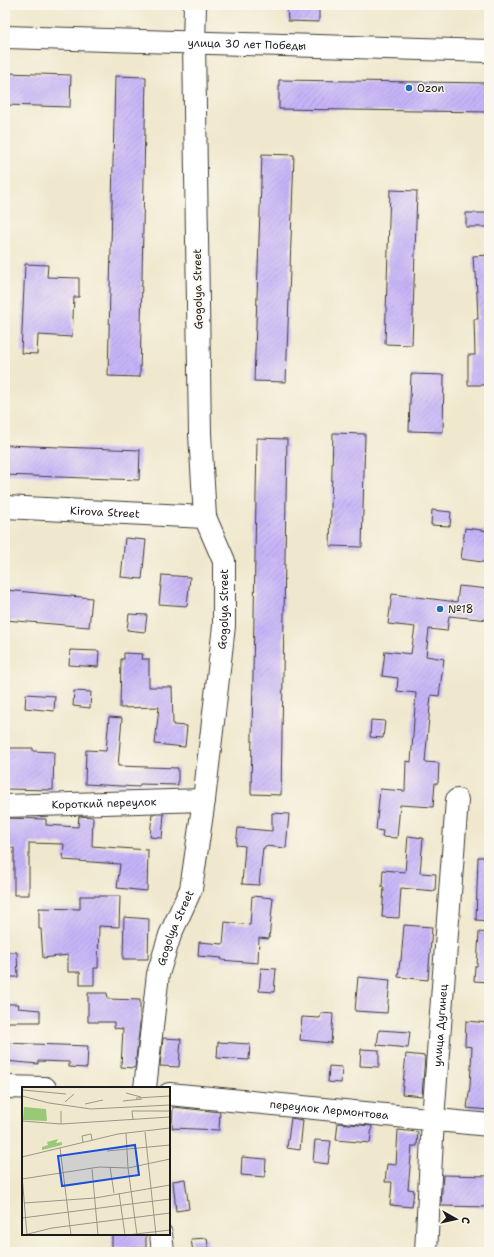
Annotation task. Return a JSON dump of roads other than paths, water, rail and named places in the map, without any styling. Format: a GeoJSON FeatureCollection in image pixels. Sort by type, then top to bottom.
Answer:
{"type":"FeatureCollection","features":[{"type":"Feature","properties":{"kind":"street","name":"Gogolya Street"},"geometry":{"type":"LineString","coordinates":[[145,1087],[158,974],[170,935],[191,889],[204,800],[224,626],[224,561],[204,517],[200,434],[194,43],[195,5]]}},
{"type":"Feature","properties":{"kind":"street","name":"улица 30 лет Победы"},"geometry":{"type":"LineString","coordinates":[[5,37],[489,51]]}},
{"type":"Feature","properties":{"kind":"street","name":"Kirova Street"},"geometry":{"type":"LineString","coordinates":[[5,507],[204,517]]}},
{"type":"Feature","properties":{"kind":"street","name":"Короткий переулок"},"geometry":{"type":"LineString","coordinates":[[5,806],[204,800]]}},
{"type":"Feature","properties":{"kind":"street","name":"улица Дугинец"},"geometry":{"type":"LineString","coordinates":[[426,1252],[433,1119],[457,800]]}},
{"type":"Feature","properties":{"kind":"street"},"geometry":{"type":"LineString","coordinates":[[5,1086],[24,1087]]}},
{"type":"Feature","properties":{"kind":"street","name":"переулок Лермонтова"},"geometry":{"type":"LineString","coordinates":[[170,1094],[489,1125]]}},
{"type":"Feature","properties":{"kind":"street"},"geometry":{"type":"LineString","coordinates":[[161,1235],[163,1252]]}},
{"type":"Feature","properties":{"kind":"place","name":"Ozon"},"geometry":{"type":"Point","coordinates":[409,88]}},
{"type":"Feature","properties":{"kind":"place","name":"№18"},"geometry":{"type":"Point","coordinates":[440,609]}}]}
